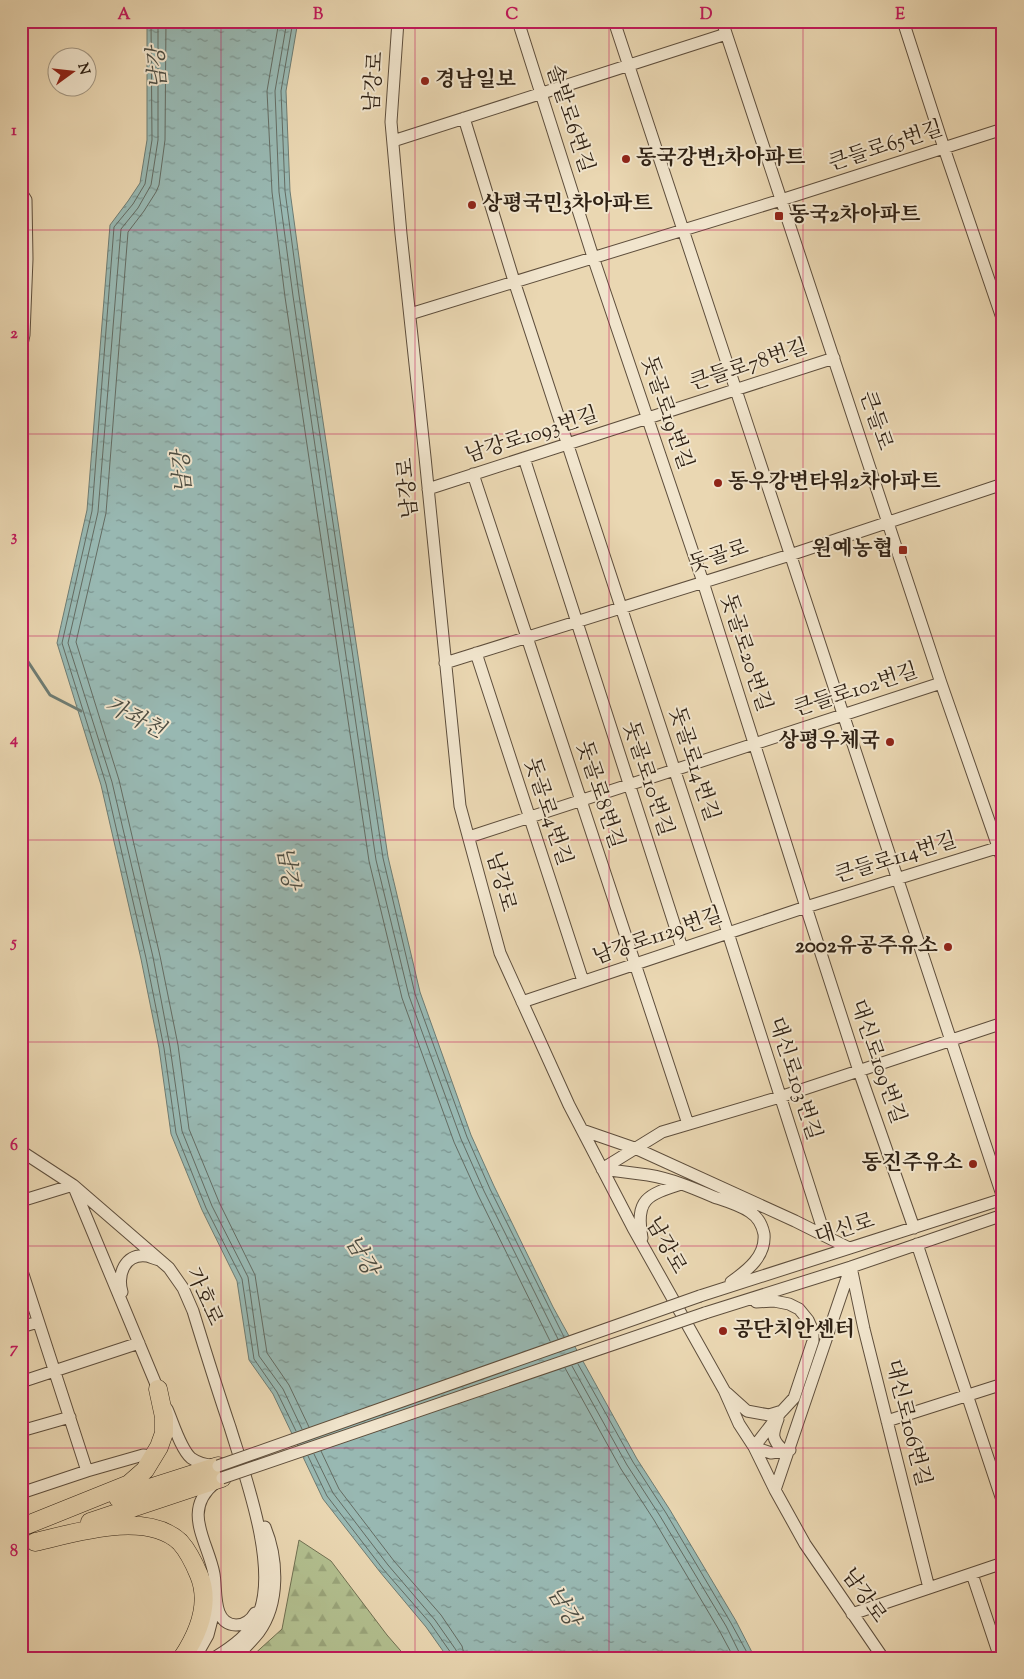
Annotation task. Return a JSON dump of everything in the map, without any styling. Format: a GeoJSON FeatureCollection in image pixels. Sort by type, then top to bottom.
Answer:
{"type":"FeatureCollection","features":[{"type":"Feature","properties":{"kind":"highway"},"geometry":{"type":"LineString","coordinates":[[24,1526],[130,1484],[145,1470],[154,1456],[164,1433],[164,1417],[158,1389]]}},
{"type":"Feature","properties":{"kind":"highway"},"geometry":{"type":"LineString","coordinates":[[24,1526],[220,1472]]}},
{"type":"Feature","properties":{"kind":"highway"},"geometry":{"type":"LineString","coordinates":[[28,1544],[220,1472]]}},
{"type":"Feature","properties":{"kind":"highway"},"geometry":{"type":"LineString","coordinates":[[28,1544],[102,1527],[123,1525],[164,1532],[179,1542],[191,1557],[201,1579],[204,1603],[200,1625],[192,1643],[182,1658]]}},
{"type":"Feature","properties":{"kind":"street","name":"남강로"},"geometry":{"type":"LineString","coordinates":[[398,21],[391,122],[460,806],[500,953],[569,1105],[643,1245],[724,1390],[739,1424],[754,1447],[805,1544],[883,1658]]}},
{"type":"Feature","properties":{"kind":"street","name":"솔밭로6번길"},"geometry":{"type":"LineString","coordinates":[[518,21],[593,257]]}},
{"type":"Feature","properties":{"kind":"street"},"geometry":{"type":"LineString","coordinates":[[614,21],[1003,1198]]}},
{"type":"Feature","properties":{"kind":"street","name":"큰들로"},"geometry":{"type":"LineString","coordinates":[[722,21],[941,683],[1001,847],[1003,861]]}},
{"type":"Feature","properties":{"kind":"street"},"geometry":{"type":"LineString","coordinates":[[903,21],[1003,321]]}},
{"type":"Feature","properties":{"kind":"street"},"geometry":{"type":"LineString","coordinates":[[393,141],[726,34]]}},
{"type":"Feature","properties":{"kind":"street","name":"돗골로14번길"},"geometry":{"type":"LineString","coordinates":[[464,118],[514,281],[728,933]]}},
{"type":"Feature","properties":{"kind":"street","name":"큰들로65번길"},"geometry":{"type":"LineString","coordinates":[[410,314],[1003,130]]}},
{"type":"Feature","properties":{"kind":"street"},"geometry":{"type":"LineString","coordinates":[[21,192],[26,200],[27,259],[21,349]]}},
{"type":"Feature","properties":{"kind":"street","name":"돗골로19번길"},"geometry":{"type":"LineString","coordinates":[[593,257],[703,582]]}},
{"type":"Feature","properties":{"kind":"street","name":"큰들로78번길"},"geometry":{"type":"LineString","coordinates":[[648,418],[834,358]]}},
{"type":"Feature","properties":{"kind":"street","name":"남강로1093번길"},"geometry":{"type":"LineString","coordinates":[[428,489],[648,418]]}},
{"type":"Feature","properties":{"kind":"street","name":"돗골로10번길"},"geometry":{"type":"LineString","coordinates":[[524,458],[682,948]]}},
{"type":"Feature","properties":{"kind":"street","name":"돗골로8번길"},"geometry":{"type":"LineString","coordinates":[[473,474],[688,1124]]}},
{"type":"Feature","properties":{"kind":"street","name":"돗골로"},"geometry":{"type":"LineString","coordinates":[[445,663],[790,555],[1003,484]]}},
{"type":"Feature","properties":{"kind":"street","name":"돗골로20번길"},"geometry":{"type":"LineString","coordinates":[[703,582],[806,907]]}},
{"type":"Feature","properties":{"kind":"street","name":"돗골로4번길"},"geometry":{"type":"LineString","coordinates":[[476,653],[583,981]]}},
{"type":"Feature","properties":{"kind":"street","name":"큰들로102번길"},"geometry":{"type":"LineString","coordinates":[[469,837],[941,683]]}},
{"type":"Feature","properties":{"kind":"street","name":"큰들로114번길"},"geometry":{"type":"LineString","coordinates":[[806,907],[1001,847]]}},
{"type":"Feature","properties":{"kind":"street","name":"남강로1129번길"},"geometry":{"type":"LineString","coordinates":[[522,1002],[806,907]]}},
{"type":"Feature","properties":{"kind":"street","name":"대신로109번길"},"geometry":{"type":"LineString","coordinates":[[806,907],[859,1070],[914,1228]]}},
{"type":"Feature","properties":{"kind":"street","name":"대신로103번길"},"geometry":{"type":"LineString","coordinates":[[728,933],[825,1236]]}},
{"type":"Feature","properties":{"kind":"street"},"geometry":{"type":"LineString","coordinates":[[602,1169],[662,1132],[780,1097],[1003,1023]]}},
{"type":"Feature","properties":{"kind":"street"},"geometry":{"type":"LineString","coordinates":[[582,1130],[637,1149],[849,1248]]}},
{"type":"Feature","properties":{"kind":"street","name":"가호로"},"geometry":{"type":"LineString","coordinates":[[21,1151],[73,1185],[162,1261],[183,1288],[193,1311],[250,1494],[265,1563],[264,1591],[260,1612],[254,1625],[214,1658]]}},
{"type":"Feature","properties":{"kind":"street"},"geometry":{"type":"LineString","coordinates":[[602,1169],[649,1176],[683,1184],[749,1211],[758,1218],[763,1229],[764,1242],[760,1254],[754,1264],[744,1273],[718,1290]]}},
{"type":"Feature","properties":{"kind":"street"},"geometry":{"type":"LineString","coordinates":[[643,1245],[640,1226],[641,1207],[653,1194],[683,1184]]}},
{"type":"Feature","properties":{"kind":"street"},"geometry":{"type":"LineString","coordinates":[[21,1201],[73,1185],[183,1446],[191,1458],[220,1472],[202,1497],[198,1523],[214,1574],[216,1603],[220,1615],[227,1623],[245,1624],[259,1605],[264,1591]]}},
{"type":"Feature","properties":{"kind":"street","name":"대신로"},"geometry":{"type":"LineString","coordinates":[[220,1472],[700,1296],[1003,1198]]}},
{"type":"Feature","properties":{"kind":"street","name":"대신로"},"geometry":{"type":"LineString","coordinates":[[220,1472],[851,1267],[1003,1215]]}},
{"type":"Feature","properties":{"kind":"street"},"geometry":{"type":"LineString","coordinates":[[917,1244],[1003,1503]]}},
{"type":"Feature","properties":{"kind":"street"},"geometry":{"type":"LineString","coordinates":[[130,1322],[119,1283],[120,1272],[125,1263],[135,1257],[147,1256],[162,1261]]}},
{"type":"Feature","properties":{"kind":"street"},"geometry":{"type":"LineString","coordinates":[[775,1490],[787,1450],[851,1267]]}},
{"type":"Feature","properties":{"kind":"street","name":"대신로106번길"},"geometry":{"type":"LineString","coordinates":[[851,1267],[928,1588]]}},
{"type":"Feature","properties":{"kind":"street"},"geometry":{"type":"LineString","coordinates":[[22,1272],[88,1471]]}},
{"type":"Feature","properties":{"kind":"street"},"geometry":{"type":"LineString","coordinates":[[732,1306],[774,1301],[789,1304],[799,1309],[808,1320],[813,1332],[813,1341],[794,1398],[754,1447],[771,1453],[787,1450]]}},
{"type":"Feature","properties":{"kind":"street"},"geometry":{"type":"LineString","coordinates":[[21,1328],[38,1322]]}},
{"type":"Feature","properties":{"kind":"street"},"geometry":{"type":"LineString","coordinates":[[21,1382],[139,1343]]}},
{"type":"Feature","properties":{"kind":"street"},"geometry":{"type":"LineString","coordinates":[[887,1421],[1003,1384]]}},
{"type":"Feature","properties":{"kind":"street"},"geometry":{"type":"LineString","coordinates":[[724,1390],[747,1411],[769,1415],[782,1411]]}},
{"type":"Feature","properties":{"kind":"street"},"geometry":{"type":"LineString","coordinates":[[782,1411],[773,1433],[775,1443],[787,1450]]}},
{"type":"Feature","properties":{"kind":"street"},"geometry":{"type":"LineString","coordinates":[[21,1431],[70,1417]]}},
{"type":"Feature","properties":{"kind":"street"},"geometry":{"type":"LineString","coordinates":[[21,1493],[88,1471],[143,1456],[154,1456]]}},
{"type":"Feature","properties":{"kind":"street","name":"가호로"},"geometry":{"type":"LineString","coordinates":[[235,1658],[260,1631],[269,1613],[274,1592],[275,1564],[266,1530],[250,1494]]}},
{"type":"Feature","properties":{"kind":"street"},"geometry":{"type":"LineString","coordinates":[[852,1614],[1003,1563]]}},
{"type":"Feature","properties":{"kind":"street"},"geometry":{"type":"LineString","coordinates":[[972,1574],[1000,1658]]}},
{"type":"Feature","properties":{"kind":"street"},"geometry":{"type":"LineString","coordinates":[[195,1658],[208,1635],[216,1603]]}},
{"type":"Feature","properties":{"kind":"green space"},"geometry":{"type":"Polygon","coordinates":[[[299,1540],[331,1561],[387,1635],[407,1658],[250,1658],[282,1629],[299,1540]]]}},
{"type":"Feature","properties":{"kind":"water","name":"남강"},"geometry":{"type":"Polygon","coordinates":[[[146,21],[298,21],[286,91],[290,191],[388,857],[420,992],[471,1135],[553,1307],[637,1459],[670,1510],[736,1621],[755,1658],[448,1658],[426,1627],[323,1499],[273,1394],[249,1360],[237,1281],[202,1210],[171,1134],[159,1048],[141,959],[101,785],[57,643],[87,510],[110,225],[140,183],[147,140],[146,21]]]}},
{"type":"Feature","properties":{"kind":"waterway","name":"가좌천"},"geometry":{"type":"LineString","coordinates":[[21,651],[50,695],[81,711]]}},
{"type":"Feature","properties":{"kind":"place","name":"경남일보"},"geometry":{"type":"Point","coordinates":[425,81]}},
{"type":"Feature","properties":{"kind":"place","name":"동국강변1차아파트"},"geometry":{"type":"Point","coordinates":[626,159]}},
{"type":"Feature","properties":{"kind":"place","name":"상평국민3차아파트"},"geometry":{"type":"Point","coordinates":[472,205]}},
{"type":"Feature","properties":{"kind":"place","name":"동국2차아파트"},"geometry":{"type":"Point","coordinates":[779,216]}},
{"type":"Feature","properties":{"kind":"place","name":"동우강변타워2차아파트"},"geometry":{"type":"Point","coordinates":[718,483]}},
{"type":"Feature","properties":{"kind":"place","name":"원예농협"},"geometry":{"type":"Point","coordinates":[903,550]}},
{"type":"Feature","properties":{"kind":"place","name":"상평우체국"},"geometry":{"type":"Point","coordinates":[890,742]}},
{"type":"Feature","properties":{"kind":"place","name":"2002유공주유소"},"geometry":{"type":"Point","coordinates":[948,947]}},
{"type":"Feature","properties":{"kind":"place","name":"동진주유소"},"geometry":{"type":"Point","coordinates":[973,1164]}},
{"type":"Feature","properties":{"kind":"place","name":"공단치안센터"},"geometry":{"type":"Point","coordinates":[723,1331]}}]}
